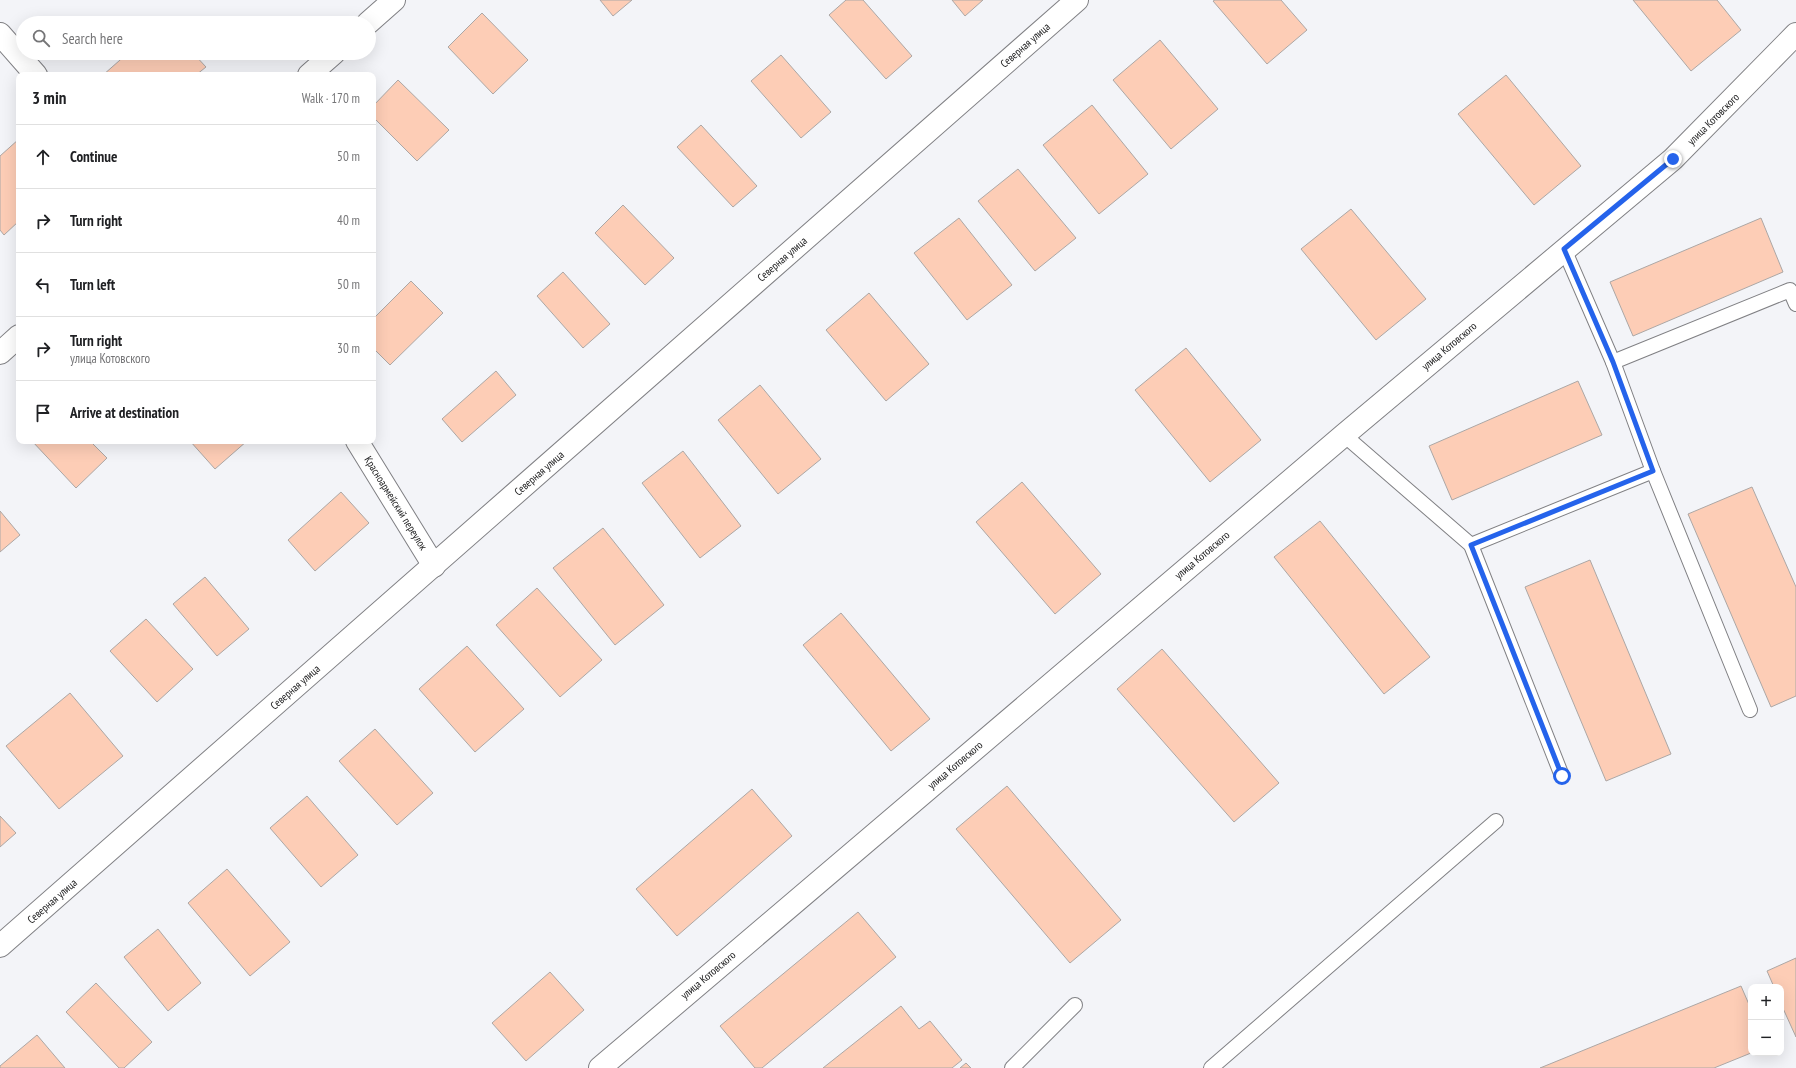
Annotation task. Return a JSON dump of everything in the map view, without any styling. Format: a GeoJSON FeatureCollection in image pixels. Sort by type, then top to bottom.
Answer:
{"type":"FeatureCollection","features":[{"type":"Feature","properties":{"kind":"street"},"geometry":{"type":"LineString","coordinates":[[376,16],[394,0]]}},
{"type":"Feature","properties":{"kind":"street","name":"Северная улица"},"geometry":{"type":"LineString","coordinates":[[0,946],[1077,0]]}},
{"type":"Feature","properties":{"kind":"street"},"geometry":{"type":"LineString","coordinates":[[0,34],[16,52]]}},
{"type":"Feature","properties":{"kind":"street","name":"улица Котовского"},"geometry":{"type":"LineString","coordinates":[[600,1068],[1344,435],[1673,159],[1796,34]]}},
{"type":"Feature","properties":{"kind":"street"},"geometry":{"type":"LineString","coordinates":[[23,60],[33,72]]}},
{"type":"Feature","properties":{"kind":"street"},"geometry":{"type":"LineString","coordinates":[[312,72],[326,60]]}},
{"type":"Feature","properties":{"kind":"street"},"geometry":{"type":"LineString","coordinates":[[0,353],[16,339]]}},
{"type":"Feature","properties":{"kind":"street","name":"Красноармейский переулок"},"geometry":{"type":"LineString","coordinates":[[359,444],[434,566]]}},
{"type":"Feature","properties":{"kind":"lane"},"geometry":{"type":"LineString","coordinates":[[1564,249],[1613,362],[1653,471],[1750,710]]}},
{"type":"Feature","properties":{"kind":"lane"},"geometry":{"type":"LineString","coordinates":[[1613,362],[1790,290],[1796,304]]}},
{"type":"Feature","properties":{"kind":"lane"},"geometry":{"type":"LineString","coordinates":[[1344,435],[1471,545],[1562,776]]}},
{"type":"Feature","properties":{"kind":"lane"},"geometry":{"type":"LineString","coordinates":[[1471,545],[1653,471]]}},
{"type":"Feature","properties":{"kind":"lane"},"geometry":{"type":"LineString","coordinates":[[1211,1068],[1496,821]]}},
{"type":"Feature","properties":{"kind":"lane"},"geometry":{"type":"LineString","coordinates":[[1012,1068],[1075,1005]]}},
{"type":"Feature","properties":{"kind":"building"},"geometry":{"type":"Polygon","coordinates":[[[600,0],[632,0],[613,16],[600,0]]]}},
{"type":"Feature","properties":{"kind":"building"},"geometry":{"type":"Polygon","coordinates":[[[846,0],[863,0],[912,56],[886,79],[829,15],[846,0]]]}},
{"type":"Feature","properties":{"kind":"building"},"geometry":{"type":"Polygon","coordinates":[[[952,0],[983,0],[965,16],[952,0]]]}},
{"type":"Feature","properties":{"kind":"building"},"geometry":{"type":"Polygon","coordinates":[[[1281,0],[1307,30],[1267,64],[1213,1],[1281,0]]]}},
{"type":"Feature","properties":{"kind":"building"},"geometry":{"type":"Polygon","coordinates":[[[1633,0],[1717,0],[1741,30],[1691,71],[1633,0]]]}},
{"type":"Feature","properties":{"kind":"building"},"geometry":{"type":"Polygon","coordinates":[[[482,13],[528,60],[493,94],[448,47],[482,13]]]}},
{"type":"Feature","properties":{"kind":"building"},"geometry":{"type":"Polygon","coordinates":[[[1160,40],[1218,109],[1171,149],[1113,80],[1160,40]]]}},
{"type":"Feature","properties":{"kind":"building"},"geometry":{"type":"Polygon","coordinates":[[[781,55],[831,112],[801,138],[751,81],[781,55]]]}},
{"type":"Feature","properties":{"kind":"building"},"geometry":{"type":"Polygon","coordinates":[[[120,60],[200,60],[206,67],[200,72],[106,72],[120,60]]]}},
{"type":"Feature","properties":{"kind":"building"},"geometry":{"type":"Polygon","coordinates":[[[1506,75],[1581,166],[1534,205],[1458,114],[1506,75]]]}},
{"type":"Feature","properties":{"kind":"building"},"geometry":{"type":"Polygon","coordinates":[[[398,80],[449,130],[417,161],[376,120],[376,103],[398,80]]]}},
{"type":"Feature","properties":{"kind":"building"},"geometry":{"type":"Polygon","coordinates":[[[1092,105],[1148,174],[1099,214],[1043,145],[1092,105]]]}},
{"type":"Feature","properties":{"kind":"building"},"geometry":{"type":"Polygon","coordinates":[[[701,125],[757,186],[733,207],[677,147],[701,125]]]}},
{"type":"Feature","properties":{"kind":"building"},"geometry":{"type":"Polygon","coordinates":[[[16,142],[16,224],[4,235],[0,230],[0,156],[16,142]]]}},
{"type":"Feature","properties":{"kind":"building"},"geometry":{"type":"Polygon","coordinates":[[[1018,169],[1076,238],[1035,271],[978,201],[1018,169]]]}},
{"type":"Feature","properties":{"kind":"building"},"geometry":{"type":"Polygon","coordinates":[[[623,205],[674,258],[645,285],[595,233],[623,205]]]}},
{"type":"Feature","properties":{"kind":"building"},"geometry":{"type":"Polygon","coordinates":[[[1351,209],[1426,299],[1376,340],[1301,249],[1351,209]]]}},
{"type":"Feature","properties":{"kind":"building"},"geometry":{"type":"Polygon","coordinates":[[[959,218],[1012,285],[967,320],[914,253],[959,218]]]}},
{"type":"Feature","properties":{"kind":"building"},"geometry":{"type":"Polygon","coordinates":[[[1761,218],[1783,272],[1633,336],[1610,282],[1761,218]]]}},
{"type":"Feature","properties":{"kind":"building"},"geometry":{"type":"Polygon","coordinates":[[[563,272],[610,324],[583,348],[537,296],[563,272]]]}},
{"type":"Feature","properties":{"kind":"building"},"geometry":{"type":"Polygon","coordinates":[[[411,281],[443,313],[390,365],[376,351],[376,316],[411,281]]]}},
{"type":"Feature","properties":{"kind":"building"},"geometry":{"type":"Polygon","coordinates":[[[869,293],[929,364],[886,401],[826,330],[869,293]]]}},
{"type":"Feature","properties":{"kind":"building"},"geometry":{"type":"Polygon","coordinates":[[[1186,348],[1261,440],[1210,482],[1135,390],[1186,348]]]}},
{"type":"Feature","properties":{"kind":"building"},"geometry":{"type":"Polygon","coordinates":[[[496,371],[516,395],[462,442],[442,419],[496,371]]]}},
{"type":"Feature","properties":{"kind":"building"},"geometry":{"type":"Polygon","coordinates":[[[1578,381],[1602,435],[1452,500],[1429,446],[1578,381]]]}},
{"type":"Feature","properties":{"kind":"building"},"geometry":{"type":"Polygon","coordinates":[[[760,385],[821,459],[778,494],[718,420],[760,385]]]}},
{"type":"Feature","properties":{"kind":"building"},"geometry":{"type":"Polygon","coordinates":[[[35,444],[93,444],[107,458],[76,488],[35,444]]]}},
{"type":"Feature","properties":{"kind":"building"},"geometry":{"type":"Polygon","coordinates":[[[193,444],[244,444],[215,469],[193,444]]]}},
{"type":"Feature","properties":{"kind":"building"},"geometry":{"type":"Polygon","coordinates":[[[683,451],[741,526],[700,558],[642,483],[683,451]]]}},
{"type":"Feature","properties":{"kind":"building"},"geometry":{"type":"Polygon","coordinates":[[[1022,482],[1101,574],[1055,614],[976,522],[1022,482]]]}},
{"type":"Feature","properties":{"kind":"building"},"geometry":{"type":"Polygon","coordinates":[[[1752,487],[1796,587],[1796,696],[1771,707],[1688,514],[1752,487]]]}},
{"type":"Feature","properties":{"kind":"building"},"geometry":{"type":"Polygon","coordinates":[[[341,492],[369,523],[315,571],[288,540],[341,492]]]}},
{"type":"Feature","properties":{"kind":"building"},"geometry":{"type":"Polygon","coordinates":[[[0,511],[20,535],[0,552],[0,511]]]}},
{"type":"Feature","properties":{"kind":"building"},"geometry":{"type":"Polygon","coordinates":[[[1320,521],[1430,657],[1384,694],[1274,557],[1320,521]]]}},
{"type":"Feature","properties":{"kind":"building"},"geometry":{"type":"Polygon","coordinates":[[[603,528],[664,605],[615,645],[553,568],[603,528]]]}},
{"type":"Feature","properties":{"kind":"building"},"geometry":{"type":"Polygon","coordinates":[[[1590,560],[1671,754],[1606,781],[1525,587],[1590,560]]]}},
{"type":"Feature","properties":{"kind":"building"},"geometry":{"type":"Polygon","coordinates":[[[205,577],[249,629],[217,656],[173,604],[205,577]]]}},
{"type":"Feature","properties":{"kind":"building"},"geometry":{"type":"Polygon","coordinates":[[[537,588],[602,660],[560,697],[496,625],[537,588]]]}},
{"type":"Feature","properties":{"kind":"building"},"geometry":{"type":"Polygon","coordinates":[[[841,613],[930,719],[891,751],[803,645],[841,613]]]}},
{"type":"Feature","properties":{"kind":"building"},"geometry":{"type":"Polygon","coordinates":[[[146,619],[193,669],[157,702],[110,651],[146,619]]]}},
{"type":"Feature","properties":{"kind":"building"},"geometry":{"type":"Polygon","coordinates":[[[467,646],[524,709],[475,752],[419,689],[467,646]]]}},
{"type":"Feature","properties":{"kind":"building"},"geometry":{"type":"Polygon","coordinates":[[[1162,649],[1279,783],[1234,822],[1117,689],[1162,649]]]}},
{"type":"Feature","properties":{"kind":"building"},"geometry":{"type":"Polygon","coordinates":[[[70,693],[123,756],[59,809],[6,746],[70,693]]]}},
{"type":"Feature","properties":{"kind":"building"},"geometry":{"type":"Polygon","coordinates":[[[375,729],[433,793],[397,825],[339,761],[375,729]]]}},
{"type":"Feature","properties":{"kind":"building"},"geometry":{"type":"Polygon","coordinates":[[[1007,786],[1121,920],[1070,963],[956,829],[1007,786]]]}},
{"type":"Feature","properties":{"kind":"building"},"geometry":{"type":"Polygon","coordinates":[[[752,789],[792,836],[677,936],[636,889],[752,789]]]}},
{"type":"Feature","properties":{"kind":"building"},"geometry":{"type":"Polygon","coordinates":[[[307,796],[358,855],[321,887],[270,828],[307,796]]]}},
{"type":"Feature","properties":{"kind":"building"},"geometry":{"type":"Polygon","coordinates":[[[0,816],[16,833],[0,847],[0,816]]]}},
{"type":"Feature","properties":{"kind":"building"},"geometry":{"type":"Polygon","coordinates":[[[227,869],[290,942],[250,976],[188,903],[227,869]]]}},
{"type":"Feature","properties":{"kind":"building"},"geometry":{"type":"Polygon","coordinates":[[[858,912],[896,957],[762,1068],[755,1068],[720,1026],[858,912]]]}},
{"type":"Feature","properties":{"kind":"building"},"geometry":{"type":"Polygon","coordinates":[[[158,929],[201,983],[168,1011],[124,957],[158,929]]]}},
{"type":"Feature","properties":{"kind":"building"},"geometry":{"type":"Polygon","coordinates":[[[1796,958],[1796,1037],[1784,1011],[1784,984],[1773,984],[1767,971],[1796,958]]]}},
{"type":"Feature","properties":{"kind":"building"},"geometry":{"type":"Polygon","coordinates":[[[550,972],[584,1010],[526,1061],[492,1023],[550,972]]]}},
{"type":"Feature","properties":{"kind":"building"},"geometry":{"type":"Polygon","coordinates":[[[96,983],[152,1042],[124,1068],[119,1068],[66,1012],[96,983]]]}},
{"type":"Feature","properties":{"kind":"building"},"geometry":{"type":"Polygon","coordinates":[[[1741,986],[1748,1002],[1748,1054],[1714,1068],[1540,1068],[1741,986]]]}},
{"type":"Feature","properties":{"kind":"building"},"geometry":{"type":"Polygon","coordinates":[[[901,1006],[919,1029],[930,1021],[962,1060],[952,1068],[823,1068],[901,1006]]]}},
{"type":"Feature","properties":{"kind":"building"},"geometry":{"type":"Polygon","coordinates":[[[37,1035],[65,1068],[0,1068],[0,1066],[37,1035]]]}},
{"type":"Feature","properties":{"kind":"building"},"geometry":{"type":"Polygon","coordinates":[[[966,1063],[971,1068],[960,1068],[966,1063]]]}},
{"type":"Feature","properties":{"kind":"route"},"geometry":{"type":"LineString","coordinates":[[1562,776],[1471,545],[1653,471],[1613,362],[1564,249],[1673,159]]}}]}
